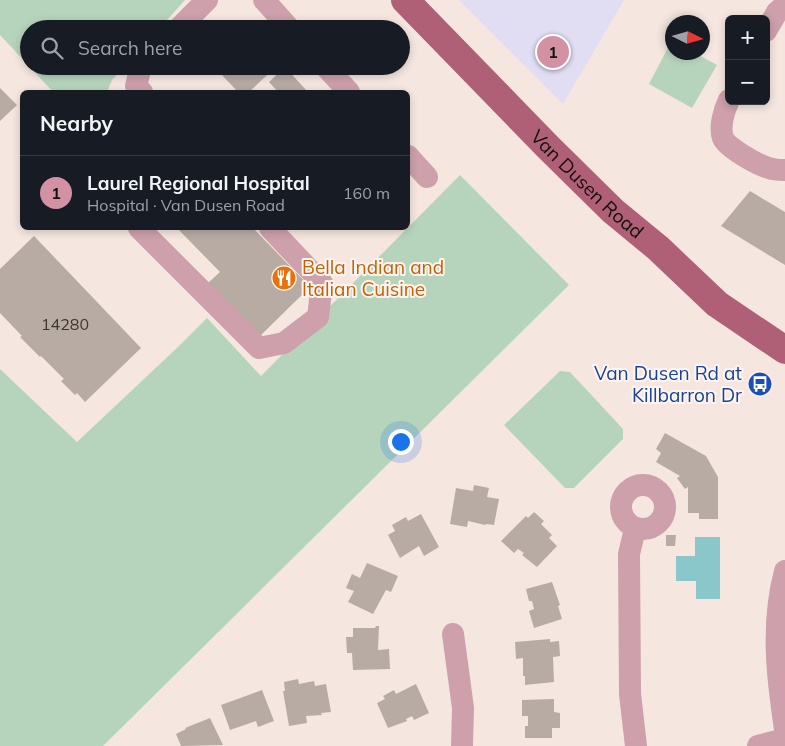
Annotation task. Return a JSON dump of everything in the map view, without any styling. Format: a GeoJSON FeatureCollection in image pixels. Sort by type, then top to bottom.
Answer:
{"type":"FeatureCollection","features":[{"type":"Feature","properties":{"kind":"main road","name":"Van Dusen Road"},"geometry":{"type":"LineString","coordinates":[[406,0],[548,147],[613,211],[658,248],[717,304],[785,350]]}},
{"type":"Feature","properties":{"kind":"street"},"geometry":{"type":"LineString","coordinates":[[187,20],[206,0]]}},
{"type":"Feature","properties":{"kind":"street"},"geometry":{"type":"LineString","coordinates":[[264,0],[282,20]]}},
{"type":"Feature","properties":{"kind":"street"},"geometry":{"type":"LineString","coordinates":[[770,24],[777,12],[785,5]]}},
{"type":"Feature","properties":{"kind":"street"},"geometry":{"type":"LineString","coordinates":[[139,75],[136,86],[140,90]]}},
{"type":"Feature","properties":{"kind":"street"},"geometry":{"type":"LineString","coordinates":[[333,75],[347,90]]}},
{"type":"Feature","properties":{"kind":"street"},"geometry":{"type":"LineString","coordinates":[[726,105],[724,110],[722,133],[724,141],[760,165],[770,169],[785,170]]}},
{"type":"Feature","properties":{"kind":"street"},"geometry":{"type":"LineString","coordinates":[[410,158],[427,177]]}},
{"type":"Feature","properties":{"kind":"street"},"geometry":{"type":"LineString","coordinates":[[141,230],[259,348],[284,343],[318,317],[322,283],[272,230]]}},
{"type":"Feature","properties":{"kind":"street"},"geometry":{"type":"LineString","coordinates":[[636,529],[629,554],[630,694],[636,746]]}},
{"type":"Feature","properties":{"kind":"street"},"geometry":{"type":"LineString","coordinates":[[785,571],[779,594],[776,638],[778,688],[785,729]]}},
{"type":"Feature","properties":{"kind":"street"},"geometry":{"type":"LineString","coordinates":[[453,634],[463,708],[462,746]]}},
{"type":"Feature","properties":{"kind":"street"},"geometry":{"type":"LineString","coordinates":[[758,746],[785,739]]}},
{"type":"Feature","properties":{"kind":"shaded area"},"geometry":{"type":"Polygon","coordinates":[[[459,0],[624,0],[563,104],[459,0]]]}},
{"type":"Feature","properties":{"kind":"green space"},"geometry":{"type":"Polygon","coordinates":[[[0,0],[185,0],[167,20],[20,20],[20,56],[0,35],[0,0]]]}},
{"type":"Feature","properties":{"kind":"green space"},"geometry":{"type":"Polygon","coordinates":[[[665,53],[665,60],[708,60],[717,65],[692,108],[649,84],[665,53]]]}},
{"type":"Feature","properties":{"kind":"green space"},"geometry":{"type":"Polygon","coordinates":[[[37,75],[117,75],[108,90],[51,90],[37,75]]]}},
{"type":"Feature","properties":{"kind":"green space"},"geometry":{"type":"Polygon","coordinates":[[[460,175],[569,285],[103,746],[0,746],[0,369],[77,442],[207,318],[261,376],[406,230],[410,230],[410,226],[460,175]]]}},
{"type":"Feature","properties":{"kind":"green space"},"geometry":{"type":"Polygon","coordinates":[[[560,371],[570,372],[623,429],[623,439],[574,488],[565,488],[504,425],[560,371]]]}},
{"type":"Feature","properties":{"kind":"water"},"geometry":{"type":"Polygon","coordinates":[[[695,537],[720,537],[720,599],[696,599],[696,581],[676,581],[676,556],[695,556],[695,537]]]}},
{"type":"Feature","properties":{"kind":"building"},"geometry":{"type":"Polygon","coordinates":[[[222,75],[267,75],[251,90],[236,90],[222,75]]]}},
{"type":"Feature","properties":{"kind":"building"},"geometry":{"type":"Polygon","coordinates":[[[276,75],[292,75],[306,90],[276,90],[269,82],[276,75]]]}},
{"type":"Feature","properties":{"kind":"building"},"geometry":{"type":"Polygon","coordinates":[[[0,88],[17,105],[0,121],[0,88]]]}},
{"type":"Feature","properties":{"kind":"building"},"geometry":{"type":"Polygon","coordinates":[[[750,191],[785,212],[785,265],[721,226],[750,191]]]}},
{"type":"Feature","properties":{"kind":"building"},"geometry":{"type":"Polygon","coordinates":[[[179,230],[255,230],[310,287],[260,336],[208,283],[220,272],[179,230]]]}},
{"type":"Feature","properties":{"kind":"building"},"geometry":{"type":"Polygon","coordinates":[[[34,236],[141,348],[85,402],[77,393],[75,395],[61,381],[64,379],[20,337],[22,336],[0,313],[0,269],[34,236]]]}},
{"type":"Feature","properties":{"kind":"building"},"geometry":{"type":"Polygon","coordinates":[[[665,433],[706,456],[718,477],[718,519],[699,519],[699,513],[688,513],[688,487],[685,489],[677,478],[680,476],[656,462],[661,453],[656,449],[665,433]]]}},
{"type":"Feature","properties":{"kind":"building"},"geometry":{"type":"Polygon","coordinates":[[[474,485],[489,488],[487,497],[499,499],[494,525],[468,521],[467,527],[450,524],[456,488],[473,491],[474,485]]]}},
{"type":"Feature","properties":{"kind":"building"},"geometry":{"type":"Polygon","coordinates":[[[534,512],[544,521],[541,524],[552,535],[549,538],[557,546],[537,567],[522,555],[524,553],[518,549],[514,553],[501,541],[526,516],[528,518],[534,512]]]}},
{"type":"Feature","properties":{"kind":"building"},"geometry":{"type":"Polygon","coordinates":[[[421,514],[439,547],[424,556],[419,546],[400,558],[388,535],[395,531],[392,525],[406,517],[408,521],[421,514]]]}},
{"type":"Feature","properties":{"kind":"building"},"geometry":{"type":"Polygon","coordinates":[[[666,535],[676,535],[675,546],[666,546],[666,535]]]}},
{"type":"Feature","properties":{"kind":"building"},"geometry":{"type":"Polygon","coordinates":[[[367,563],[398,576],[391,592],[386,590],[373,614],[348,602],[354,591],[346,588],[352,574],[360,578],[367,563]]]}},
{"type":"Feature","properties":{"kind":"building"},"geometry":{"type":"Polygon","coordinates":[[[552,582],[560,605],[558,606],[562,619],[534,628],[529,611],[534,609],[532,601],[529,601],[526,589],[552,582]]]}},
{"type":"Feature","properties":{"kind":"building"},"geometry":{"type":"Polygon","coordinates":[[[379,626],[378,650],[389,649],[390,669],[353,670],[352,653],[347,653],[346,637],[353,637],[353,628],[375,628],[379,626]]]}},
{"type":"Feature","properties":{"kind":"building"},"geometry":{"type":"Polygon","coordinates":[[[550,639],[550,642],[559,641],[560,656],[553,657],[554,682],[525,685],[523,658],[516,659],[515,642],[550,639]]]}},
{"type":"Feature","properties":{"kind":"building"},"geometry":{"type":"Polygon","coordinates":[[[298,679],[299,684],[314,681],[315,686],[326,684],[331,712],[321,713],[322,715],[306,716],[307,723],[289,726],[283,691],[285,691],[284,682],[298,679]]]}},
{"type":"Feature","properties":{"kind":"building"},"geometry":{"type":"Polygon","coordinates":[[[416,684],[429,713],[414,720],[412,716],[406,719],[407,721],[388,728],[377,703],[385,699],[383,696],[394,690],[396,694],[416,684]]]}},
{"type":"Feature","properties":{"kind":"building"},"geometry":{"type":"Polygon","coordinates":[[[262,690],[274,721],[258,727],[256,721],[230,730],[221,705],[262,690]]]}},
{"type":"Feature","properties":{"kind":"building"},"geometry":{"type":"Polygon","coordinates":[[[554,699],[554,712],[560,713],[560,728],[552,728],[552,738],[525,738],[525,726],[528,726],[528,716],[522,716],[522,700],[554,699]]]}},
{"type":"Feature","properties":{"kind":"building"},"geometry":{"type":"Polygon","coordinates":[[[210,718],[223,745],[181,746],[176,734],[185,728],[210,718]]]}},
{"type":"Feature","properties":{"kind":"place","name":"Laurel Regional Hospital"},"geometry":{"type":"Point","coordinates":[553,52]}},
{"type":"Feature","properties":{"kind":"place","name":"Bella Indian and Italian Cuisine"},"geometry":{"type":"Point","coordinates":[284,278]}},
{"type":"Feature","properties":{"kind":"place","name":"Van Dusen Rd at Killbarron Dr"},"geometry":{"type":"Point","coordinates":[760,384]}}]}
